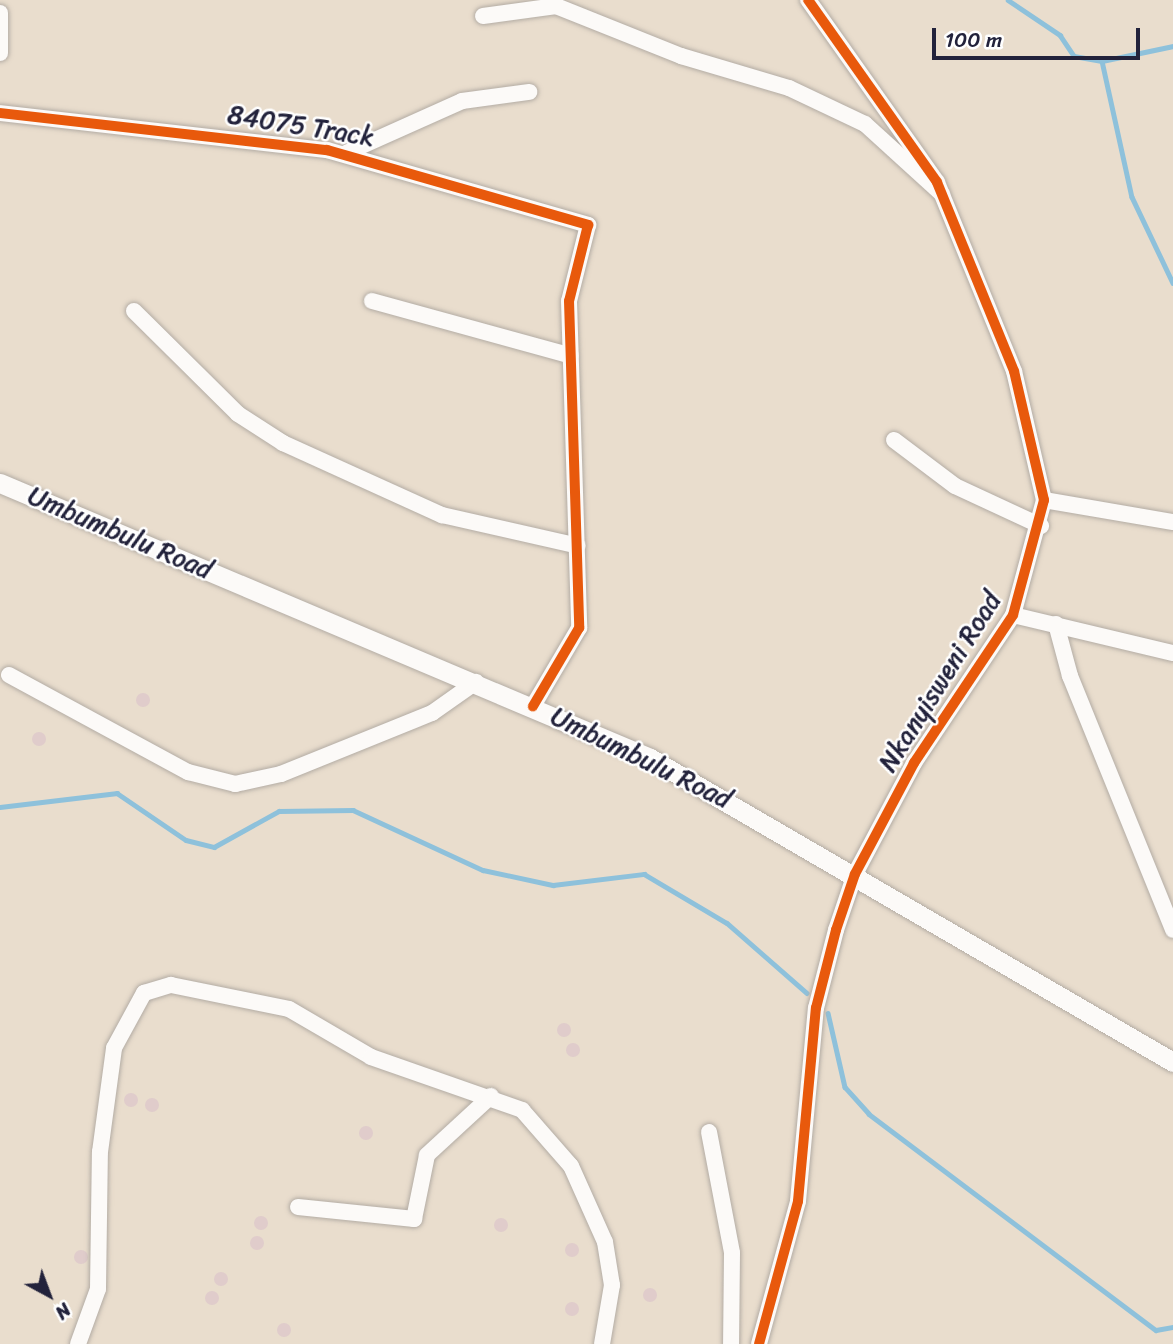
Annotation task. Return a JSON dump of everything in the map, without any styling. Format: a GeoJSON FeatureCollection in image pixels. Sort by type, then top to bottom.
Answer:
{"type":"FeatureCollection","features":[{"type":"Feature","properties":{"kind":"main road","name":"Umbumbulu Road"},"geometry":{"type":"LineString","coordinates":[[0,483],[533,706],[650,758],[855,874],[1173,1062]]}},
{"type":"Feature","properties":{"kind":"street","name":"Nkanyisweni Road"},"geometry":{"type":"LineString","coordinates":[[759,1344],[798,1201],[816,1008],[855,874],[934,729],[1013,615],[1041,526],[1044,500],[1014,371],[942,194],[905,130],[808,0]]}},
{"type":"Feature","properties":{"kind":"street"},"geometry":{"type":"LineString","coordinates":[[483,16],[556,6],[662,49],[820,100],[864,124],[942,194]]}},
{"type":"Feature","properties":{"kind":"street"},"geometry":{"type":"LineString","coordinates":[[0,13],[0,53]]}},
{"type":"Feature","properties":{"kind":"street"},"geometry":{"type":"LineString","coordinates":[[346,153],[462,101],[529,92]]}},
{"type":"Feature","properties":{"kind":"street","name":"84075 Track"},"geometry":{"type":"LineString","coordinates":[[0,113],[346,153],[588,225],[570,293],[571,356]]}},
{"type":"Feature","properties":{"kind":"street"},"geometry":{"type":"LineString","coordinates":[[372,301],[571,356],[579,628],[533,706]]}},
{"type":"Feature","properties":{"kind":"street"},"geometry":{"type":"LineString","coordinates":[[134,311],[238,415],[266,434],[442,515],[578,547]]}},
{"type":"Feature","properties":{"kind":"street"},"geometry":{"type":"LineString","coordinates":[[894,440],[955,486],[1041,526]]}},
{"type":"Feature","properties":{"kind":"street"},"geometry":{"type":"LineString","coordinates":[[1044,500],[1173,522]]}},
{"type":"Feature","properties":{"kind":"street"},"geometry":{"type":"LineString","coordinates":[[1013,615],[1173,653]]}},
{"type":"Feature","properties":{"kind":"street"},"geometry":{"type":"LineString","coordinates":[[1056,624],[1070,676],[1173,930]]}},
{"type":"Feature","properties":{"kind":"street"},"geometry":{"type":"LineString","coordinates":[[9,675],[188,772],[235,784],[281,774],[432,713],[476,682]]}},
{"type":"Feature","properties":{"kind":"street"},"geometry":{"type":"LineString","coordinates":[[78,1344],[98,1289],[107,1082],[126,1017],[144,993],[171,985],[273,1004],[371,1058],[491,1096],[536,1122],[572,1166],[587,1199],[610,1266],[602,1344]]}},
{"type":"Feature","properties":{"kind":"street"},"geometry":{"type":"LineString","coordinates":[[298,1207],[414,1219],[432,1147],[491,1096]]}},
{"type":"Feature","properties":{"kind":"street"},"geometry":{"type":"LineString","coordinates":[[709,1132],[732,1253],[731,1344]]}},
{"type":"Feature","properties":{"kind":"building"},"geometry":{"type":"Polygon","coordinates":[[[143,693],[148,695],[148,705],[143,707],[138,705],[136,700],[138,695],[143,693]]]}},
{"type":"Feature","properties":{"kind":"building"},"geometry":{"type":"Polygon","coordinates":[[[39,732],[44,734],[44,744],[39,746],[34,744],[32,739],[34,734],[39,732]]]}},
{"type":"Feature","properties":{"kind":"building"},"geometry":{"type":"Polygon","coordinates":[[[564,1023],[569,1025],[569,1035],[564,1037],[559,1035],[557,1030],[559,1025],[564,1023]]]}},
{"type":"Feature","properties":{"kind":"building"},"geometry":{"type":"Polygon","coordinates":[[[573,1043],[578,1045],[578,1055],[573,1057],[568,1055],[566,1050],[568,1045],[573,1043]]]}},
{"type":"Feature","properties":{"kind":"building"},"geometry":{"type":"Polygon","coordinates":[[[131,1093],[136,1095],[136,1105],[131,1107],[126,1105],[124,1100],[126,1095],[131,1093]]]}},
{"type":"Feature","properties":{"kind":"building"},"geometry":{"type":"Polygon","coordinates":[[[152,1098],[157,1100],[157,1110],[152,1112],[147,1110],[145,1105],[147,1100],[152,1098]]]}},
{"type":"Feature","properties":{"kind":"building"},"geometry":{"type":"Polygon","coordinates":[[[366,1126],[371,1128],[371,1138],[366,1140],[361,1138],[359,1133],[361,1128],[366,1126]]]}},
{"type":"Feature","properties":{"kind":"building"},"geometry":{"type":"Polygon","coordinates":[[[261,1216],[266,1218],[266,1228],[261,1230],[256,1228],[254,1223],[256,1218],[261,1216]]]}},
{"type":"Feature","properties":{"kind":"building"},"geometry":{"type":"Polygon","coordinates":[[[501,1218],[506,1220],[506,1230],[501,1232],[496,1230],[494,1225],[496,1220],[501,1218]]]}},
{"type":"Feature","properties":{"kind":"building"},"geometry":{"type":"Polygon","coordinates":[[[257,1236],[262,1238],[262,1248],[257,1250],[252,1248],[250,1243],[252,1238],[257,1236]]]}},
{"type":"Feature","properties":{"kind":"building"},"geometry":{"type":"Polygon","coordinates":[[[572,1243],[577,1245],[577,1255],[572,1257],[567,1255],[565,1250],[567,1245],[572,1243]]]}},
{"type":"Feature","properties":{"kind":"building"},"geometry":{"type":"Polygon","coordinates":[[[81,1250],[86,1252],[86,1262],[81,1264],[76,1262],[74,1257],[76,1252],[81,1250]]]}},
{"type":"Feature","properties":{"kind":"building"},"geometry":{"type":"Polygon","coordinates":[[[221,1272],[226,1274],[226,1284],[221,1286],[216,1284],[214,1279],[216,1274],[221,1272]]]}},
{"type":"Feature","properties":{"kind":"building"},"geometry":{"type":"Polygon","coordinates":[[[650,1288],[655,1290],[655,1300],[650,1302],[645,1300],[643,1295],[645,1290],[650,1288]]]}},
{"type":"Feature","properties":{"kind":"building"},"geometry":{"type":"Polygon","coordinates":[[[212,1291],[217,1293],[217,1303],[212,1305],[207,1303],[205,1298],[207,1293],[212,1291]]]}},
{"type":"Feature","properties":{"kind":"building"},"geometry":{"type":"Polygon","coordinates":[[[572,1302],[577,1304],[577,1314],[572,1316],[567,1314],[565,1309],[567,1304],[572,1302]]]}},
{"type":"Feature","properties":{"kind":"building"},"geometry":{"type":"Polygon","coordinates":[[[284,1323],[289,1325],[289,1335],[284,1337],[279,1335],[277,1330],[279,1325],[284,1323]]]}},
{"type":"Feature","properties":{"kind":"waterway"},"geometry":{"type":"LineString","coordinates":[[1008,0],[1060,35],[1074,56],[1102,61],[1132,197],[1173,283]]}},
{"type":"Feature","properties":{"kind":"waterway"},"geometry":{"type":"LineString","coordinates":[[1102,61],[1173,46]]}},
{"type":"Feature","properties":{"kind":"waterway"},"geometry":{"type":"LineString","coordinates":[[0,807],[117,793],[186,840],[214,847],[279,811],[353,810],[483,870],[553,885],[644,874],[727,923],[807,993]]}},
{"type":"Feature","properties":{"kind":"waterway"},"geometry":{"type":"LineString","coordinates":[[828,1013],[845,1087],[869,1114],[1156,1330],[1173,1327]]}},
{"type":"Feature","properties":{"kind":"cycle path"},"geometry":{"type":"LineString","coordinates":[[759,1344],[798,1201],[816,1008],[836,930],[855,874],[914,763],[1013,615],[1044,500],[1014,371],[937,182],[808,0]]}},
{"type":"Feature","properties":{"kind":"cycle path"},"geometry":{"type":"LineString","coordinates":[[0,113],[327,150],[588,225],[569,301],[579,628],[533,706]]}}]}
